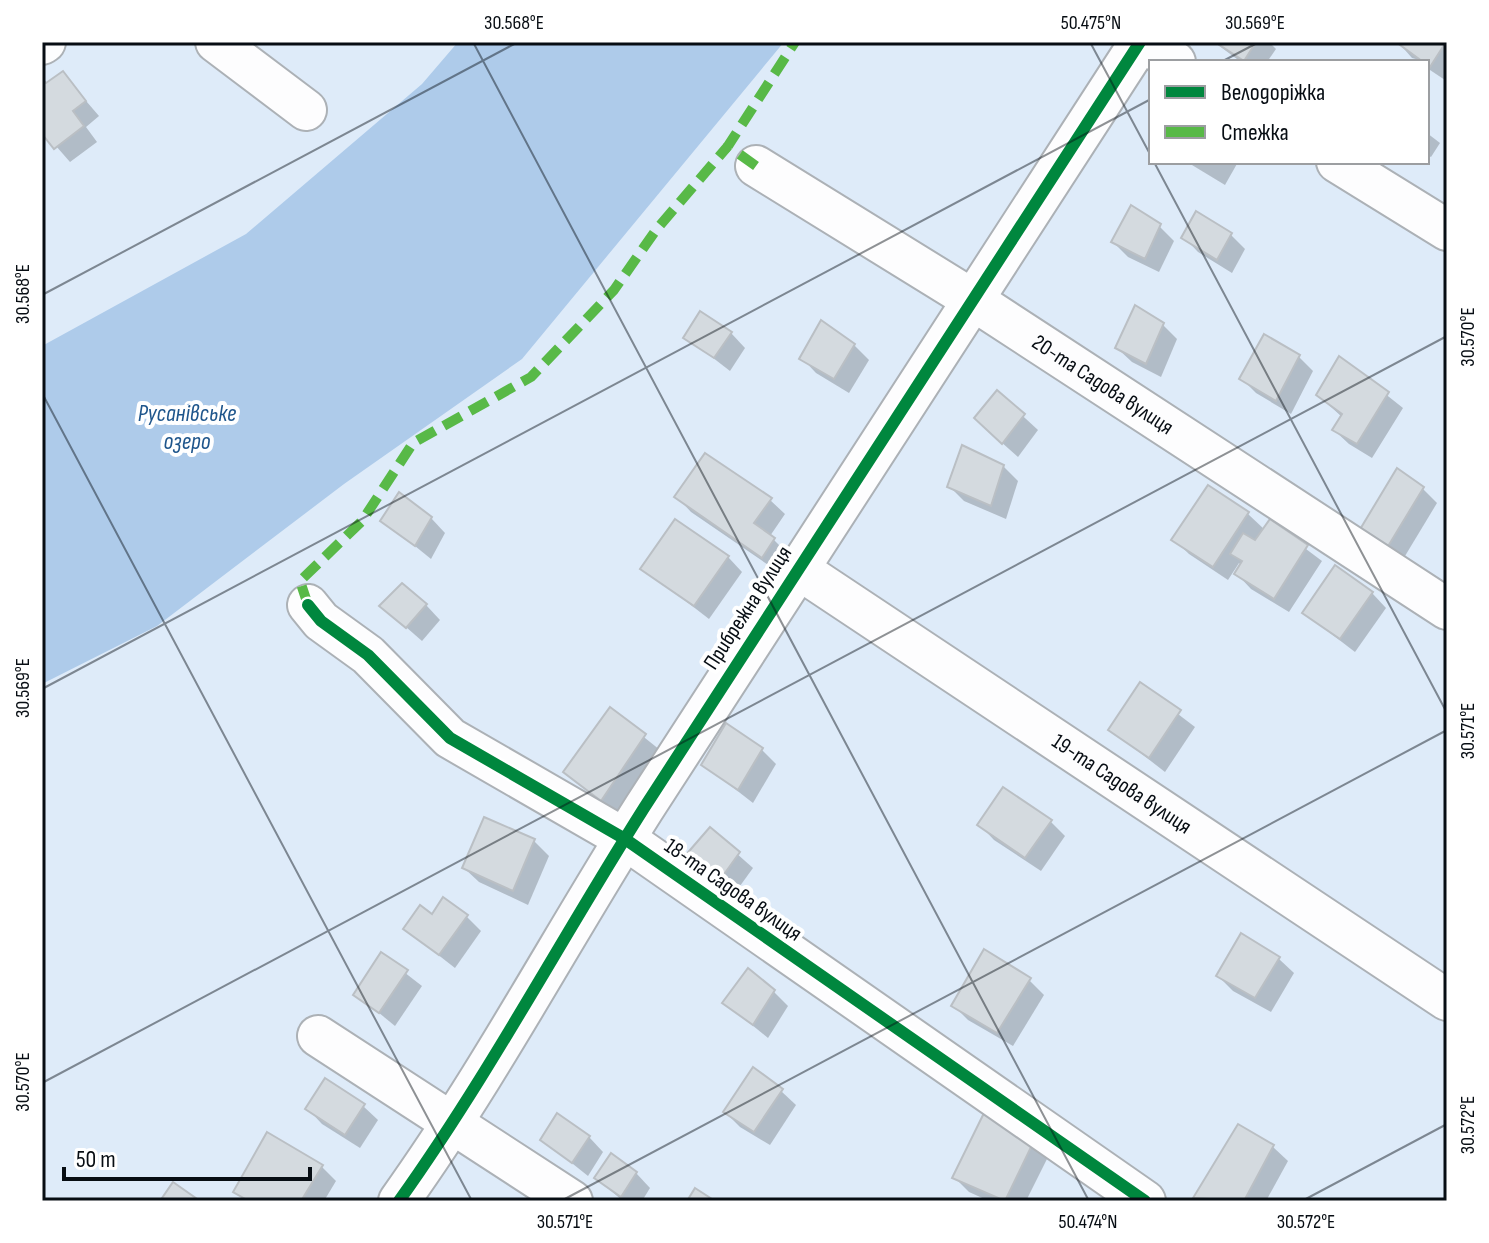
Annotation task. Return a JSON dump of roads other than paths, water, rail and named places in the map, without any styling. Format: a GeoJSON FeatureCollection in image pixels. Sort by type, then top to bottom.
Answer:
{"type":"FeatureCollection","features":[{"type":"Feature","properties":{"kind":"street"},"geometry":{"type":"LineString","coordinates":[[216,42],[306,110]]}},
{"type":"Feature","properties":{"kind":"street"},"geometry":{"type":"LineString","coordinates":[[1141,42],[1172,60]]}},
{"type":"Feature","properties":{"kind":"street","name":"Прибрежна вулиця"},"geometry":{"type":"LineString","coordinates":[[399,1201],[454,1125],[625,839],[797,568],[1141,42]]}},
{"type":"Feature","properties":{"kind":"street"},"geometry":{"type":"LineString","coordinates":[[1340,164],[1447,230]]}},
{"type":"Feature","properties":{"kind":"street","name":"20-та Садова вулиця"},"geometry":{"type":"LineString","coordinates":[[756,166],[973,300],[1447,609]]}},
{"type":"Feature","properties":{"kind":"street","name":"19-та Садова вулиця"},"geometry":{"type":"LineString","coordinates":[[797,568],[1447,1000]]}},
{"type":"Feature","properties":{"kind":"street","name":"18-та Садова вулиця"},"geometry":{"type":"LineString","coordinates":[[308,605],[321,621],[368,655],[450,738],[625,839],[1145,1201]]}},
{"type":"Feature","properties":{"kind":"street"},"geometry":{"type":"LineString","coordinates":[[318,1036],[572,1201]]}},
{"type":"Feature","properties":{"kind":"water","name":"Русанівське озеро"},"geometry":{"type":"Polygon","coordinates":[[[458,42],[784,42],[522,359],[344,484],[157,626],[42,684],[42,346],[246,234],[422,84],[458,42]]]}}]}
